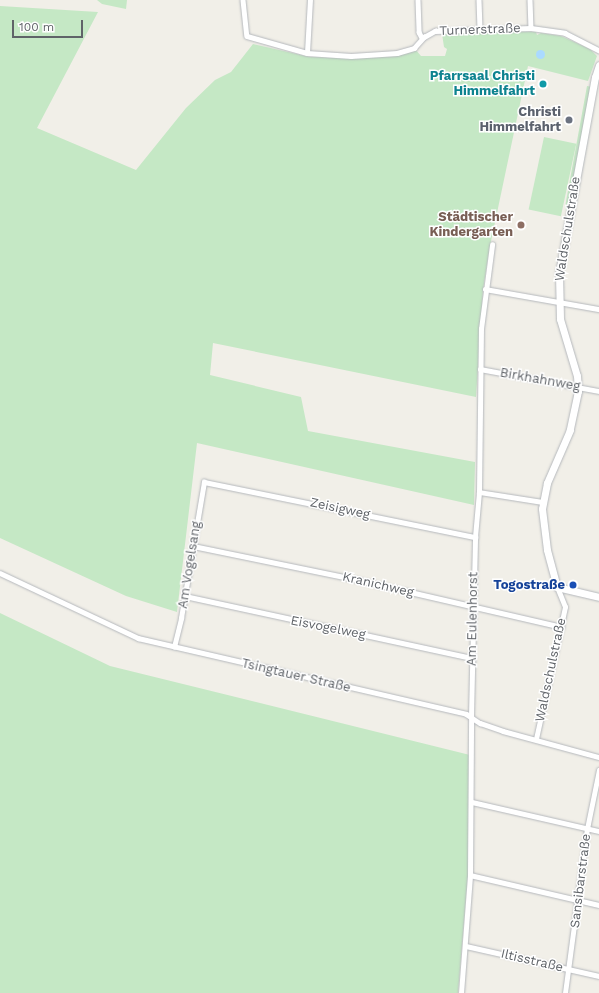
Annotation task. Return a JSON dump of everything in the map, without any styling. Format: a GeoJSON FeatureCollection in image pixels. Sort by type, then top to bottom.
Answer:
{"type":"FeatureCollection","features":[{"type":"Feature","properties":{"kind":"street","name":"Turnerstraße"},"geometry":{"type":"LineString","coordinates":[[243,0],[247,36],[307,53],[351,56],[397,53],[414,48],[422,38],[435,31],[531,28],[564,33],[599,50]]}},
{"type":"Feature","properties":{"kind":"street"},"geometry":{"type":"LineString","coordinates":[[307,53],[310,0]]}},
{"type":"Feature","properties":{"kind":"street"},"geometry":{"type":"LineString","coordinates":[[418,0],[419,32],[422,38]]}},
{"type":"Feature","properties":{"kind":"street"},"geometry":{"type":"LineString","coordinates":[[479,0],[480,29]]}},
{"type":"Feature","properties":{"kind":"street"},"geometry":{"type":"LineString","coordinates":[[530,0],[531,28]]}},
{"type":"Feature","properties":{"kind":"street","name":"Waldschulstraße"},"geometry":{"type":"LineString","coordinates":[[536,739],[562,627],[565,607],[557,587],[546,543],[543,502],[550,476],[570,430],[578,387],[563,333],[558,301],[561,257],[595,77],[599,65]]}},
{"type":"Feature","properties":{"kind":"street","name":"Am Eulenhorst"},"geometry":{"type":"LineString","coordinates":[[461,993],[466,946],[470,875],[472,802],[472,658],[475,537],[479,492],[480,370],[485,289],[492,245]]}},
{"type":"Feature","properties":{"kind":"street"},"geometry":{"type":"LineString","coordinates":[[485,289],[599,309]]}},
{"type":"Feature","properties":{"kind":"street","name":"Birkhahnweg"},"geometry":{"type":"LineString","coordinates":[[480,370],[599,391]]}},
{"type":"Feature","properties":{"kind":"street","name":"Zeisigweg"},"geometry":{"type":"LineString","coordinates":[[204,482],[475,537]]}},
{"type":"Feature","properties":{"kind":"street","name":"Am Vogelsang"},"geometry":{"type":"LineString","coordinates":[[174,647],[185,596],[204,482]]}},
{"type":"Feature","properties":{"kind":"street"},"geometry":{"type":"LineString","coordinates":[[479,492],[543,502]]}},
{"type":"Feature","properties":{"kind":"street","name":"Kranichweg"},"geometry":{"type":"LineString","coordinates":[[193,546],[354,579],[473,609],[562,627]]}},
{"type":"Feature","properties":{"kind":"street","name":"Tsingtauer Straße"},"geometry":{"type":"LineString","coordinates":[[0,573],[138,638],[471,716],[480,723],[599,756]]}},
{"type":"Feature","properties":{"kind":"street"},"geometry":{"type":"LineString","coordinates":[[557,587],[599,597]]}},
{"type":"Feature","properties":{"kind":"street","name":"Eisvogelweg"},"geometry":{"type":"LineString","coordinates":[[185,596],[472,658]]}},
{"type":"Feature","properties":{"kind":"street","name":"Sansibarstraße"},"geometry":{"type":"LineString","coordinates":[[565,993],[570,970],[587,829],[599,770]]}},
{"type":"Feature","properties":{"kind":"street"},"geometry":{"type":"LineString","coordinates":[[472,802],[599,831]]}},
{"type":"Feature","properties":{"kind":"street"},"geometry":{"type":"LineString","coordinates":[[470,875],[599,905]]}},
{"type":"Feature","properties":{"kind":"street","name":"Iltisstraße"},"geometry":{"type":"LineString","coordinates":[[466,946],[599,976]]}},
{"type":"Feature","properties":{"kind":"green space"},"geometry":{"type":"Polygon","coordinates":[[[97,0],[127,0],[126,9],[102,4],[97,0]]]}},
{"type":"Feature","properties":{"kind":"green space"},"geometry":{"type":"Polygon","coordinates":[[[0,6],[98,12],[37,128],[136,170],[186,108],[215,80],[231,72],[253,44],[310,57],[366,58],[397,55],[415,49],[421,56],[445,56],[447,49],[444,47],[442,34],[518,31],[536,32],[537,35],[541,33],[561,36],[590,49],[597,56],[588,81],[528,66],[490,246],[483,290],[476,397],[213,343],[210,375],[301,397],[308,431],[475,462],[474,505],[197,443],[177,612],[126,596],[0,538],[0,6]]]}},
{"type":"Feature","properties":{"kind":"green space"},"geometry":{"type":"Polygon","coordinates":[[[587,86],[593,87],[569,216],[565,207],[587,86]]]}},
{"type":"Feature","properties":{"kind":"green space"},"geometry":{"type":"Polygon","coordinates":[[[544,137],[576,144],[561,216],[529,209],[544,137]]]}},
{"type":"Feature","properties":{"kind":"green space"},"geometry":{"type":"Polygon","coordinates":[[[0,613],[110,666],[470,755],[468,875],[458,993],[0,993],[0,613]]]}},
{"type":"Feature","properties":{"kind":"water"},"geometry":{"type":"Polygon","coordinates":[[[538,50],[542,50],[544,54],[542,58],[538,58],[536,56],[536,52],[538,50]]]}},
{"type":"Feature","properties":{"kind":"place","name":"Pfarrsaal Christi Himmelfahrt"},"geometry":{"type":"Point","coordinates":[543,84]}},
{"type":"Feature","properties":{"kind":"place","name":"Christi Himmelfahrt"},"geometry":{"type":"Point","coordinates":[569,120]}},
{"type":"Feature","properties":{"kind":"place","name":"Städtischer Kindergarten"},"geometry":{"type":"Point","coordinates":[521,225]}},
{"type":"Feature","properties":{"kind":"place","name":"Togostraße"},"geometry":{"type":"Point","coordinates":[573,585]}}]}
